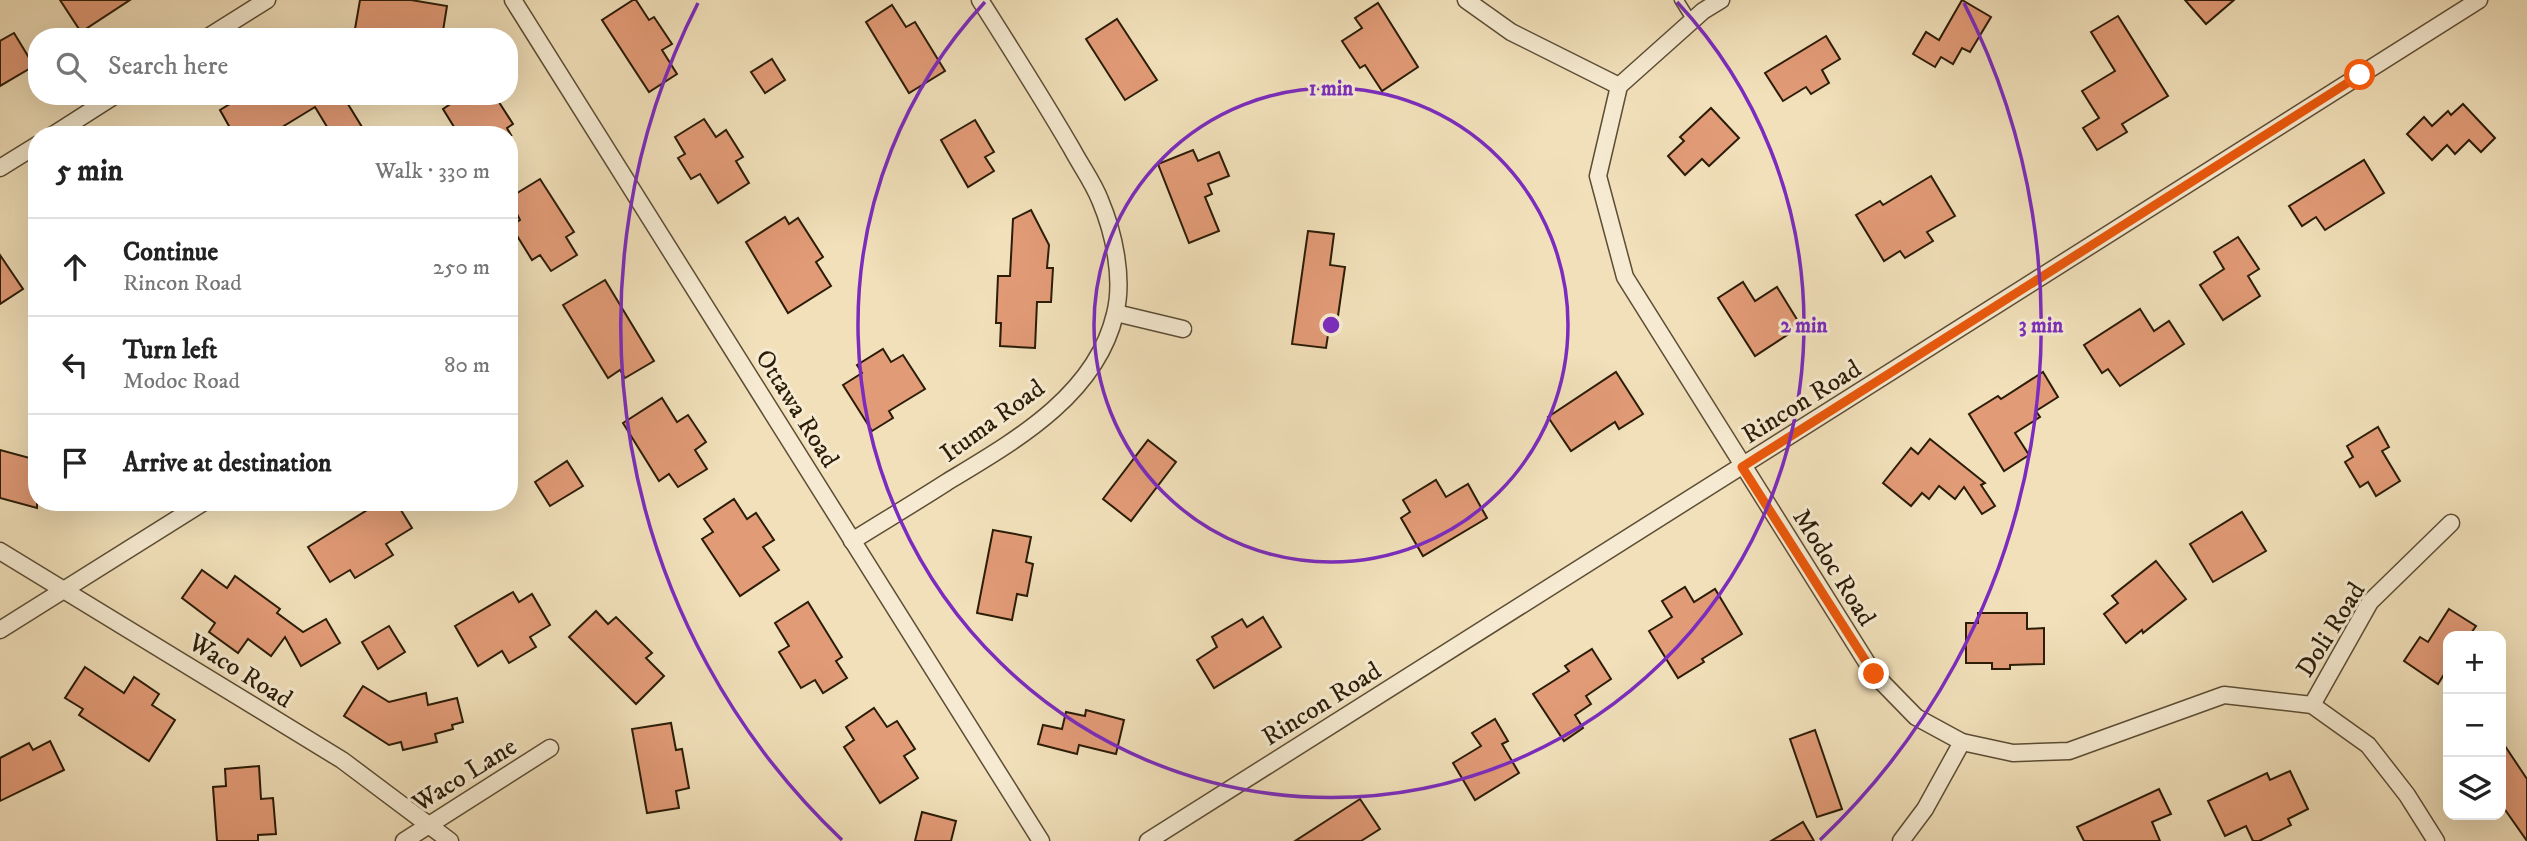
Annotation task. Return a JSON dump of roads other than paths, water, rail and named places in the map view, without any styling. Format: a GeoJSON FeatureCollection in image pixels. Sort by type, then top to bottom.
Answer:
{"type":"FeatureCollection","features":[{"type":"Feature","properties":{"kind":"street"},"geometry":{"type":"LineString","coordinates":[[222,28],[267,0]]}},
{"type":"Feature","properties":{"kind":"street","name":"Ottawa Road"},"geometry":{"type":"LineString","coordinates":[[513,0],[1041,841]]}},
{"type":"Feature","properties":{"kind":"street","name":"Ituma Road"},"geometry":{"type":"LineString","coordinates":[[852,541],[1031,428],[1085,378],[1104,344],[1116,313],[1118,280],[1115,242],[1100,198],[1055,119],[980,0]]}},
{"type":"Feature","properties":{"kind":"street"},"geometry":{"type":"LineString","coordinates":[[1466,0],[1511,32],[1619,86],[1692,21],[1721,0]]}},
{"type":"Feature","properties":{"kind":"street","name":"Rincon Road"},"geometry":{"type":"LineString","coordinates":[[1148,841],[2480,0]]}},
{"type":"Feature","properties":{"kind":"street","name":"Modoc Road"},"geometry":{"type":"LineString","coordinates":[[1619,86],[1598,176],[1625,277],[1874,674],[1916,717],[1962,742],[2012,752],[2069,751],[2224,695],[2312,705],[2368,745],[2407,795],[2436,841]]}},
{"type":"Feature","properties":{"kind":"street"},"geometry":{"type":"LineString","coordinates":[[66,126],[100,105]]}},
{"type":"Feature","properties":{"kind":"street"},"geometry":{"type":"LineString","coordinates":[[0,168],[28,151]]}},
{"type":"Feature","properties":{"kind":"street"},"geometry":{"type":"LineString","coordinates":[[1116,313],[1183,329]]}},
{"type":"Feature","properties":{"kind":"street"},"geometry":{"type":"LineString","coordinates":[[0,630],[190,511]]}},
{"type":"Feature","properties":{"kind":"street","name":"Doli Road"},"geometry":{"type":"LineString","coordinates":[[2312,705],[2370,602],[2451,523]]}},
{"type":"Feature","properties":{"kind":"street","name":"Waco Road"},"geometry":{"type":"LineString","coordinates":[[0,551],[342,760],[450,841]]}},
{"type":"Feature","properties":{"kind":"street"},"geometry":{"type":"LineString","coordinates":[[1901,841],[1925,809],[1962,742]]}},
{"type":"Feature","properties":{"kind":"street","name":"Waco Lane"},"geometry":{"type":"LineString","coordinates":[[404,841],[550,748]]}},
{"type":"Feature","properties":{"kind":"lane"},"geometry":{"type":"LineString","coordinates":[[1679,0],[1692,21]]}}]}
